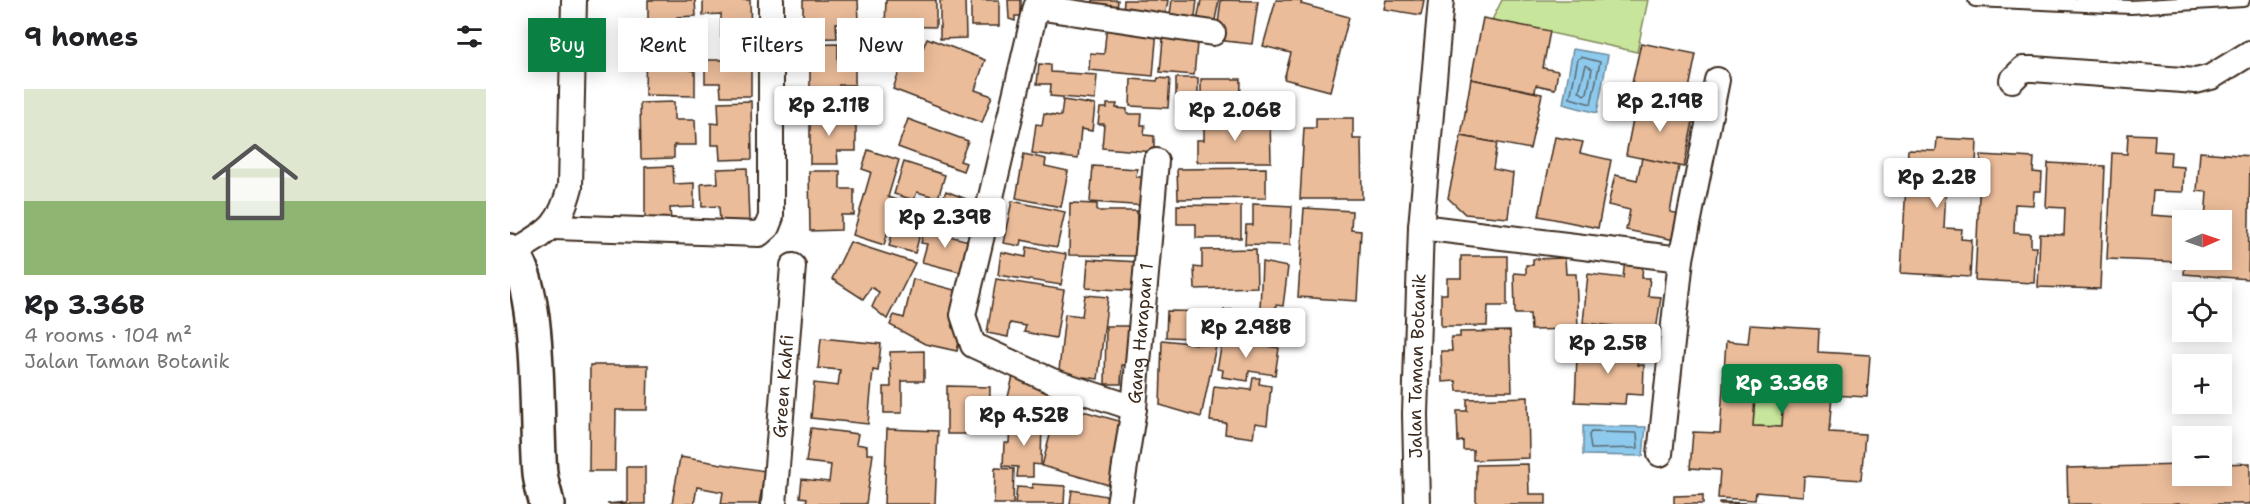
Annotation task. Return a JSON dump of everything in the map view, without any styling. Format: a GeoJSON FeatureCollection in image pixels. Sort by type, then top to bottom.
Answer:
{"type":"FeatureCollection","features":[{"type":"Feature","properties":{"kind":"main road"},"geometry":{"type":"LineString","coordinates":[[511,252],[525,276],[534,341],[540,474],[547,504]]}},
{"type":"Feature","properties":{"kind":"street"},"geometry":{"type":"LineString","coordinates":[[511,252],[554,226],[565,207],[570,187],[574,0]]}},
{"type":"Feature","properties":{"kind":"street"},"geometry":{"type":"LineString","coordinates":[[554,226],[759,234],[768,227],[771,217],[771,0]]}},
{"type":"Feature","properties":{"kind":"street","name":"Jalan Taman Botanik"},"geometry":{"type":"LineString","coordinates":[[1417,504],[1415,414],[1421,227],[1441,0]]}},
{"type":"Feature","properties":{"kind":"street"},"geometry":{"type":"LineString","coordinates":[[1134,408],[1052,381],[973,345],[963,315],[1036,7],[1213,33]]}},
{"type":"Feature","properties":{"kind":"street"},"geometry":{"type":"LineString","coordinates":[[2012,80],[2023,69],[2033,69],[2196,81],[2211,77],[2250,53]]}},
{"type":"Feature","properties":{"kind":"street"},"geometry":{"type":"LineString","coordinates":[[1660,454],[1681,259],[1717,80]]}},
{"type":"Feature","properties":{"kind":"street","name":"Gang Harapan 1"},"geometry":{"type":"LineString","coordinates":[[1119,504],[1134,408],[1156,161]]}},
{"type":"Feature","properties":{"kind":"street"},"geometry":{"type":"LineString","coordinates":[[1421,227],[1681,259]]}},
{"type":"Feature","properties":{"kind":"street","name":"Green Kahfi"},"geometry":{"type":"LineString","coordinates":[[774,504],[793,266]]}},
{"type":"Feature","properties":{"kind":"lane"},"geometry":{"type":"LineString","coordinates":[[1975,0],[2131,7],[2243,0]]}},
{"type":"Feature","properties":{"kind":"green space"},"geometry":{"type":"Polygon","coordinates":[[[1502,0],[1648,0],[1637,52],[1492,20],[1502,0]]]}},
{"type":"Feature","properties":{"kind":"green space"},"geometry":{"type":"Polygon","coordinates":[[[1756,380],[1784,382],[1781,427],[1753,426],[1756,380]]]}},
{"type":"Feature","properties":{"kind":"water"},"geometry":{"type":"Polygon","coordinates":[[[1573,49],[1608,55],[1597,113],[1563,104],[1573,49]]]}},
{"type":"Feature","properties":{"kind":"water"},"geometry":{"type":"Polygon","coordinates":[[[1583,426],[1646,427],[1643,456],[1583,455],[1583,426]]]}},
{"type":"Feature","properties":{"kind":"building"},"geometry":{"type":"Polygon","coordinates":[[[648,0],[695,0],[696,16],[648,18],[648,0]]]}},
{"type":"Feature","properties":{"kind":"building"},"geometry":{"type":"Polygon","coordinates":[[[703,0],[750,0],[750,18],[721,18],[721,14],[703,15],[703,0]]]}},
{"type":"Feature","properties":{"kind":"building"},"geometry":{"type":"Polygon","coordinates":[[[803,0],[858,0],[859,18],[837,18],[837,38],[825,38],[825,18],[803,18],[803,0]]]}},
{"type":"Feature","properties":{"kind":"building"},"geometry":{"type":"Polygon","coordinates":[[[886,0],[936,0],[936,27],[924,27],[924,18],[885,18],[886,0]]]}},
{"type":"Feature","properties":{"kind":"building"},"geometry":{"type":"Polygon","coordinates":[[[940,0],[965,0],[966,38],[940,39],[940,0]]]}},
{"type":"Feature","properties":{"kind":"building"},"geometry":{"type":"Polygon","coordinates":[[[971,0],[999,0],[999,26],[971,26],[971,0]]]}},
{"type":"Feature","properties":{"kind":"building"},"geometry":{"type":"Polygon","coordinates":[[[1008,0],[1021,0],[1021,16],[1015,16],[1015,21],[1009,19],[1008,0]]]}},
{"type":"Feature","properties":{"kind":"building"},"geometry":{"type":"Polygon","coordinates":[[[1093,0],[1118,0],[1117,12],[1092,9],[1093,0]]]}},
{"type":"Feature","properties":{"kind":"building"},"geometry":{"type":"Polygon","coordinates":[[[1124,0],[1168,0],[1165,18],[1123,13],[1124,0]]]}},
{"type":"Feature","properties":{"kind":"building"},"geometry":{"type":"Polygon","coordinates":[[[1172,0],[1197,0],[1194,25],[1169,22],[1172,0]]]}},
{"type":"Feature","properties":{"kind":"building"},"geometry":{"type":"Polygon","coordinates":[[[1201,0],[1219,0],[1213,30],[1196,27],[1201,0]]]}},
{"type":"Feature","properties":{"kind":"building"},"geometry":{"type":"Polygon","coordinates":[[[1221,0],[1258,1],[1252,44],[1216,40],[1221,0]]]}},
{"type":"Feature","properties":{"kind":"building"},"geometry":{"type":"Polygon","coordinates":[[[1276,0],[1302,0],[1301,4],[1349,17],[1330,91],[1284,79],[1291,53],[1263,46],[1276,0]]]}},
{"type":"Feature","properties":{"kind":"building"},"geometry":{"type":"Polygon","coordinates":[[[1386,0],[1424,0],[1421,15],[1384,9],[1386,0]]]}},
{"type":"Feature","properties":{"kind":"building"},"geometry":{"type":"Polygon","coordinates":[[[1483,18],[1550,31],[1543,68],[1558,71],[1555,89],[1536,85],[1535,92],[1471,79],[1483,18]]]}},
{"type":"Feature","properties":{"kind":"building"},"geometry":{"type":"Polygon","coordinates":[[[1107,24],[1157,29],[1153,76],[1089,70],[1090,53],[1104,54],[1107,24]]]}},
{"type":"Feature","properties":{"kind":"building"},"geometry":{"type":"Polygon","coordinates":[[[1164,29],[1198,33],[1194,75],[1160,72],[1164,29]]]}},
{"type":"Feature","properties":{"kind":"building"},"geometry":{"type":"Polygon","coordinates":[[[927,38],[985,60],[975,90],[992,96],[982,123],[893,89],[899,72],[924,72],[924,46],[927,38]]]}},
{"type":"Feature","properties":{"kind":"building"},"geometry":{"type":"Polygon","coordinates":[[[1641,43],[1696,54],[1685,109],[1629,97],[1641,43]]]}},
{"type":"Feature","properties":{"kind":"building"},"geometry":{"type":"Polygon","coordinates":[[[825,44],[837,44],[837,72],[855,72],[855,85],[839,85],[839,102],[810,102],[810,72],[825,72],[825,44]]]}},
{"type":"Feature","properties":{"kind":"building"},"geometry":{"type":"Polygon","coordinates":[[[708,60],[720,60],[720,72],[751,72],[751,96],[721,96],[720,83],[705,83],[708,60]]]}},
{"type":"Feature","properties":{"kind":"building"},"geometry":{"type":"Polygon","coordinates":[[[1039,64],[1051,65],[1051,72],[1097,75],[1095,100],[1050,96],[1051,84],[1037,84],[1039,64]]]}},
{"type":"Feature","properties":{"kind":"building"},"geometry":{"type":"Polygon","coordinates":[[[645,72],[695,72],[695,96],[645,95],[645,72]]]}},
{"type":"Feature","properties":{"kind":"building"},"geometry":{"type":"Polygon","coordinates":[[[1158,78],[1170,79],[1168,108],[1130,106],[1131,79],[1157,81],[1158,78]]]}},
{"type":"Feature","properties":{"kind":"building"},"geometry":{"type":"Polygon","coordinates":[[[1176,78],[1198,78],[1198,114],[1176,114],[1176,78]]]}},
{"type":"Feature","properties":{"kind":"building"},"geometry":{"type":"Polygon","coordinates":[[[1201,79],[1241,79],[1240,117],[1201,115],[1201,79]]]}},
{"type":"Feature","properties":{"kind":"building"},"geometry":{"type":"Polygon","coordinates":[[[1471,79],[1542,94],[1530,149],[1461,136],[1471,79]]]}},
{"type":"Feature","properties":{"kind":"building"},"geometry":{"type":"Polygon","coordinates":[[[1637,99],[1695,111],[1684,167],[1626,155],[1637,99]]]}},
{"type":"Feature","properties":{"kind":"building"},"geometry":{"type":"Polygon","coordinates":[[[1063,100],[1095,105],[1092,131],[1081,129],[1078,159],[1032,153],[1036,124],[1042,125],[1044,113],[1061,116],[1063,100]]]}},
{"type":"Feature","properties":{"kind":"building"},"geometry":{"type":"Polygon","coordinates":[[[751,101],[752,159],[720,160],[719,145],[711,145],[711,123],[719,124],[718,102],[751,101]]]}},
{"type":"Feature","properties":{"kind":"building"},"geometry":{"type":"Polygon","coordinates":[[[674,102],[674,120],[695,120],[696,145],[674,145],[674,158],[641,159],[640,103],[674,102]]]}},
{"type":"Feature","properties":{"kind":"building"},"geometry":{"type":"Polygon","coordinates":[[[1107,104],[1117,104],[1116,108],[1127,109],[1127,114],[1142,114],[1141,125],[1145,125],[1144,135],[1154,136],[1154,152],[1102,148],[1104,124],[1098,124],[1100,108],[1107,108],[1107,104]]]}},
{"type":"Feature","properties":{"kind":"building"},"geometry":{"type":"Polygon","coordinates":[[[810,109],[838,109],[838,125],[856,125],[856,151],[837,151],[838,164],[810,164],[810,109]]]}},
{"type":"Feature","properties":{"kind":"building"},"geometry":{"type":"Polygon","coordinates":[[[1316,118],[1353,118],[1353,139],[1361,139],[1362,199],[1300,199],[1304,128],[1316,128],[1316,118]]]}},
{"type":"Feature","properties":{"kind":"building"},"geometry":{"type":"Polygon","coordinates":[[[908,119],[968,141],[960,161],[966,163],[963,171],[898,147],[908,119]]]}},
{"type":"Feature","properties":{"kind":"building"},"geometry":{"type":"Polygon","coordinates":[[[1204,120],[1270,120],[1271,162],[1197,162],[1197,140],[1204,140],[1204,120]]]}},
{"type":"Feature","properties":{"kind":"building"},"geometry":{"type":"Polygon","coordinates":[[[2128,134],[2155,135],[2154,151],[2171,152],[2170,166],[2184,167],[2183,192],[2153,191],[2151,215],[2172,217],[2172,262],[2107,259],[2112,153],[2127,154],[2128,134]]]}},
{"type":"Feature","properties":{"kind":"building"},"geometry":{"type":"Polygon","coordinates":[[[1461,136],[1497,143],[1493,169],[1513,173],[1508,218],[1465,214],[1448,198],[1461,136]]]}},
{"type":"Feature","properties":{"kind":"building"},"geometry":{"type":"Polygon","coordinates":[[[1555,137],[1583,142],[1580,153],[1611,160],[1598,228],[1539,216],[1555,137]]]}},
{"type":"Feature","properties":{"kind":"building"},"geometry":{"type":"Polygon","coordinates":[[[1937,138],[1977,140],[1975,189],[1946,187],[1944,228],[1962,229],[1961,239],[1972,240],[1970,277],[1901,273],[1908,150],[1936,151],[1937,138]]]}},
{"type":"Feature","properties":{"kind":"building"},"geometry":{"type":"Polygon","coordinates":[[[868,150],[899,160],[888,197],[897,200],[884,245],[853,235],[871,172],[862,169],[868,150]]]}},
{"type":"Feature","properties":{"kind":"building"},"geometry":{"type":"Polygon","coordinates":[[[2200,152],[2250,156],[2248,279],[2184,274],[2184,270],[2232,270],[2232,210],[2206,210],[2207,192],[2197,191],[2200,152]]]}},
{"type":"Feature","properties":{"kind":"building"},"geometry":{"type":"Polygon","coordinates":[[[1024,154],[1046,159],[1045,166],[1068,171],[1061,207],[1016,198],[1024,154]]]}},
{"type":"Feature","properties":{"kind":"building"},"geometry":{"type":"Polygon","coordinates":[[[1981,155],[2034,158],[2033,172],[2042,173],[2041,191],[2034,191],[2033,205],[2015,204],[2014,233],[2031,234],[2031,247],[2036,247],[2034,283],[1975,280],[1981,155]]]}},
{"type":"Feature","properties":{"kind":"building"},"geometry":{"type":"Polygon","coordinates":[[[1642,158],[1679,166],[1670,212],[1681,214],[1675,240],[1626,230],[1630,210],[1608,205],[1615,175],[1637,180],[1642,158]]]}},
{"type":"Feature","properties":{"kind":"building"},"geometry":{"type":"Polygon","coordinates":[[[904,162],[945,175],[938,198],[917,192],[914,200],[894,194],[904,162]]]}},
{"type":"Feature","properties":{"kind":"building"},"geometry":{"type":"Polygon","coordinates":[[[2048,163],[2105,166],[2100,289],[2038,287],[2040,234],[2064,235],[2065,208],[2046,207],[2048,163]]]}},
{"type":"Feature","properties":{"kind":"building"},"geometry":{"type":"Polygon","coordinates":[[[673,166],[674,184],[694,183],[694,207],[670,208],[671,221],[645,222],[645,167],[673,166]]]}},
{"type":"Feature","properties":{"kind":"building"},"geometry":{"type":"Polygon","coordinates":[[[1093,166],[1137,169],[1136,177],[1142,177],[1147,206],[1090,202],[1093,166]]]}},
{"type":"Feature","properties":{"kind":"building"},"geometry":{"type":"Polygon","coordinates":[[[747,168],[749,221],[720,222],[719,206],[702,207],[701,184],[718,183],[717,169],[747,168]]]}},
{"type":"Feature","properties":{"kind":"building"},"geometry":{"type":"Polygon","coordinates":[[[1266,168],[1266,198],[1178,199],[1177,169],[1266,168]]]}},
{"type":"Feature","properties":{"kind":"building"},"geometry":{"type":"Polygon","coordinates":[[[809,171],[840,171],[840,189],[854,189],[854,215],[841,215],[841,230],[810,231],[809,171]]]}},
{"type":"Feature","properties":{"kind":"building"},"geometry":{"type":"Polygon","coordinates":[[[946,191],[971,201],[969,207],[977,211],[973,224],[938,210],[946,191]]]}},
{"type":"Feature","properties":{"kind":"building"},"geometry":{"type":"Polygon","coordinates":[[[901,201],[919,206],[913,233],[920,234],[915,253],[889,246],[901,201]]]}},
{"type":"Feature","properties":{"kind":"building"},"geometry":{"type":"Polygon","coordinates":[[[1012,201],[1065,212],[1057,247],[1021,240],[1020,246],[1003,243],[1012,201]]]}},
{"type":"Feature","properties":{"kind":"building"},"geometry":{"type":"Polygon","coordinates":[[[1070,203],[1097,204],[1097,211],[1137,211],[1136,256],[1069,255],[1070,203]]]}},
{"type":"Feature","properties":{"kind":"building"},"geometry":{"type":"Polygon","coordinates":[[[1253,204],[1292,206],[1290,245],[1245,244],[1246,225],[1253,225],[1253,204]]]}},
{"type":"Feature","properties":{"kind":"building"},"geometry":{"type":"Polygon","coordinates":[[[1177,205],[1241,206],[1241,238],[1196,238],[1196,224],[1177,224],[1177,205]]]}},
{"type":"Feature","properties":{"kind":"building"},"geometry":{"type":"Polygon","coordinates":[[[1304,208],[1352,211],[1351,230],[1361,231],[1357,301],[1298,297],[1304,208]]]}},
{"type":"Feature","properties":{"kind":"building"},"geometry":{"type":"Polygon","coordinates":[[[926,223],[947,229],[945,235],[973,242],[964,273],[922,262],[927,244],[921,243],[926,223]]]}},
{"type":"Feature","properties":{"kind":"building"},"geometry":{"type":"Polygon","coordinates":[[[850,242],[915,263],[887,319],[872,307],[879,292],[871,287],[863,299],[832,279],[850,242]]]}},
{"type":"Feature","properties":{"kind":"building"},"geometry":{"type":"Polygon","coordinates":[[[1027,247],[1066,254],[1061,285],[998,275],[1001,252],[1026,257],[1027,247]]]}},
{"type":"Feature","properties":{"kind":"building"},"geometry":{"type":"Polygon","coordinates":[[[1256,249],[1257,287],[1195,289],[1194,267],[1202,268],[1202,250],[1256,249]]]}},
{"type":"Feature","properties":{"kind":"building"},"geometry":{"type":"Polygon","coordinates":[[[1461,256],[1507,256],[1507,306],[1488,306],[1487,326],[1441,326],[1441,294],[1447,294],[1447,278],[1461,278],[1461,256]]]}},
{"type":"Feature","properties":{"kind":"building"},"geometry":{"type":"Polygon","coordinates":[[[1565,258],[1566,274],[1576,274],[1578,329],[1531,330],[1530,314],[1515,314],[1514,273],[1526,274],[1526,265],[1533,265],[1533,259],[1565,258]]]}},
{"type":"Feature","properties":{"kind":"building"},"geometry":{"type":"Polygon","coordinates":[[[1088,259],[1139,262],[1137,291],[1086,288],[1088,259]]]}},
{"type":"Feature","properties":{"kind":"building"},"geometry":{"type":"Polygon","coordinates":[[[1625,260],[1643,262],[1642,278],[1650,278],[1648,296],[1661,297],[1654,344],[1613,339],[1613,326],[1583,323],[1588,274],[1623,278],[1625,260]]]}},
{"type":"Feature","properties":{"kind":"building"},"geometry":{"type":"Polygon","coordinates":[[[1262,262],[1288,267],[1283,306],[1276,305],[1275,309],[1260,309],[1262,262]]]}},
{"type":"Feature","properties":{"kind":"building"},"geometry":{"type":"Polygon","coordinates":[[[913,279],[962,292],[963,324],[957,351],[925,344],[890,325],[894,315],[904,318],[913,279]]]}},
{"type":"Feature","properties":{"kind":"building"},"geometry":{"type":"Polygon","coordinates":[[[996,279],[1064,290],[1056,338],[1024,332],[1026,326],[1010,323],[1008,337],[987,333],[996,279]]]}},
{"type":"Feature","properties":{"kind":"building"},"geometry":{"type":"Polygon","coordinates":[[[1085,295],[1108,297],[1098,379],[1084,377],[1083,383],[1058,380],[1065,314],[1082,316],[1085,295]]]}},
{"type":"Feature","properties":{"kind":"building"},"geometry":{"type":"Polygon","coordinates":[[[1255,309],[1256,315],[1275,315],[1276,333],[1225,336],[1224,310],[1255,309]]]}},
{"type":"Feature","properties":{"kind":"building"},"geometry":{"type":"Polygon","coordinates":[[[1167,311],[1218,312],[1217,339],[1166,337],[1167,311]]]}},
{"type":"Feature","properties":{"kind":"building"},"geometry":{"type":"Polygon","coordinates":[[[1750,325],[1819,329],[1818,352],[1870,355],[1867,397],[1832,395],[1829,432],[1865,434],[1861,480],[1804,476],[1803,496],[1756,492],[1755,500],[1718,498],[1720,470],[1690,468],[1693,432],[1720,433],[1726,341],[1748,343],[1750,325]],[[1756,380],[1753,426],[1781,427],[1784,382],[1756,380]]]}},
{"type":"Feature","properties":{"kind":"building"},"geometry":{"type":"Polygon","coordinates":[[[1106,326],[1137,326],[1131,365],[1122,365],[1121,384],[1105,384],[1106,326]]]}},
{"type":"Feature","properties":{"kind":"building"},"geometry":{"type":"Polygon","coordinates":[[[1510,331],[1512,391],[1457,391],[1456,381],[1442,382],[1441,351],[1452,351],[1451,337],[1460,337],[1460,332],[1510,331]]]}},
{"type":"Feature","properties":{"kind":"building"},"geometry":{"type":"Polygon","coordinates":[[[821,338],[881,344],[878,371],[873,370],[868,424],[811,418],[814,383],[838,386],[840,370],[818,368],[821,338]]]}},
{"type":"Feature","properties":{"kind":"building"},"geometry":{"type":"Polygon","coordinates":[[[1223,338],[1279,348],[1275,375],[1249,371],[1248,381],[1222,377],[1223,370],[1217,369],[1223,338]]]}},
{"type":"Feature","properties":{"kind":"building"},"geometry":{"type":"Polygon","coordinates":[[[1162,340],[1216,346],[1201,417],[1160,405],[1162,340]]]}},
{"type":"Feature","properties":{"kind":"building"},"geometry":{"type":"Polygon","coordinates":[[[1583,345],[1624,347],[1624,353],[1638,353],[1638,365],[1644,365],[1643,395],[1626,394],[1625,404],[1575,402],[1577,357],[1582,357],[1583,345]]]}},
{"type":"Feature","properties":{"kind":"building"},"geometry":{"type":"Polygon","coordinates":[[[924,351],[924,381],[902,381],[902,413],[884,413],[884,387],[891,387],[890,352],[924,351]]]}},
{"type":"Feature","properties":{"kind":"building"},"geometry":{"type":"Polygon","coordinates":[[[590,365],[648,365],[647,410],[616,410],[615,471],[589,471],[590,365]]]}},
{"type":"Feature","properties":{"kind":"building"},"geometry":{"type":"Polygon","coordinates":[[[1013,376],[1050,384],[1043,419],[1005,410],[1013,376]]]}},
{"type":"Feature","properties":{"kind":"building"},"geometry":{"type":"Polygon","coordinates":[[[1253,378],[1260,378],[1259,384],[1271,386],[1267,425],[1255,423],[1253,438],[1225,434],[1226,423],[1210,421],[1214,386],[1251,390],[1253,378]]]}},
{"type":"Feature","properties":{"kind":"building"},"geometry":{"type":"Polygon","coordinates":[[[947,386],[990,387],[989,434],[947,434],[947,386]]]}},
{"type":"Feature","properties":{"kind":"building"},"geometry":{"type":"Polygon","coordinates":[[[1528,397],[1529,458],[1473,460],[1473,450],[1463,450],[1463,441],[1458,442],[1457,411],[1467,411],[1467,399],[1528,397]]]}},
{"type":"Feature","properties":{"kind":"building"},"geometry":{"type":"Polygon","coordinates":[[[1058,404],[1126,423],[1109,485],[1042,466],[1058,404]]]}},
{"type":"Feature","properties":{"kind":"building"},"geometry":{"type":"Polygon","coordinates":[[[1010,420],[1042,420],[1041,465],[1033,464],[1033,477],[1017,477],[1018,467],[1003,466],[1004,443],[1009,443],[1010,420]]]}},
{"type":"Feature","properties":{"kind":"building"},"geometry":{"type":"Polygon","coordinates":[[[811,428],[858,434],[856,444],[867,446],[867,454],[873,454],[866,504],[806,504],[807,498],[800,497],[802,479],[829,482],[831,465],[806,462],[811,428]]]}},
{"type":"Feature","properties":{"kind":"building"},"geometry":{"type":"Polygon","coordinates":[[[887,429],[938,431],[935,504],[884,504],[887,429]]]}},
{"type":"Feature","properties":{"kind":"building"},"geometry":{"type":"Polygon","coordinates":[[[680,457],[765,471],[759,504],[721,504],[723,492],[697,487],[694,504],[672,504],[680,457]]]}},
{"type":"Feature","properties":{"kind":"building"},"geometry":{"type":"Polygon","coordinates":[[[2250,463],[2250,504],[2068,504],[2067,468],[2172,465],[2172,486],[2232,486],[2232,464],[2250,463]]]}},
{"type":"Feature","properties":{"kind":"building"},"geometry":{"type":"Polygon","coordinates":[[[1528,464],[1529,494],[1546,494],[1546,504],[1476,504],[1476,465],[1528,464]]]}},
{"type":"Feature","properties":{"kind":"building"},"geometry":{"type":"Polygon","coordinates":[[[627,467],[645,467],[645,504],[607,504],[627,502],[627,467]]]}},
{"type":"Feature","properties":{"kind":"building"},"geometry":{"type":"Polygon","coordinates":[[[995,468],[1014,469],[1013,504],[994,504],[995,468]]]}},
{"type":"Feature","properties":{"kind":"building"},"geometry":{"type":"Polygon","coordinates":[[[1032,484],[1065,486],[1064,504],[1015,504],[1017,487],[1032,488],[1032,484]]]}},
{"type":"Feature","properties":{"kind":"building"},"geometry":{"type":"Polygon","coordinates":[[[1072,490],[1118,498],[1117,504],[1070,504],[1072,490]]]}},
{"type":"Feature","properties":{"kind":"building"},"geometry":{"type":"Polygon","coordinates":[[[1703,495],[1703,504],[1674,504],[1674,496],[1703,495]]]}},
{"type":"Feature","properties":{"kind":"building"},"geometry":{"type":"Polygon","coordinates":[[[1719,502],[1773,504],[1719,504],[1719,502]]]}}]}
